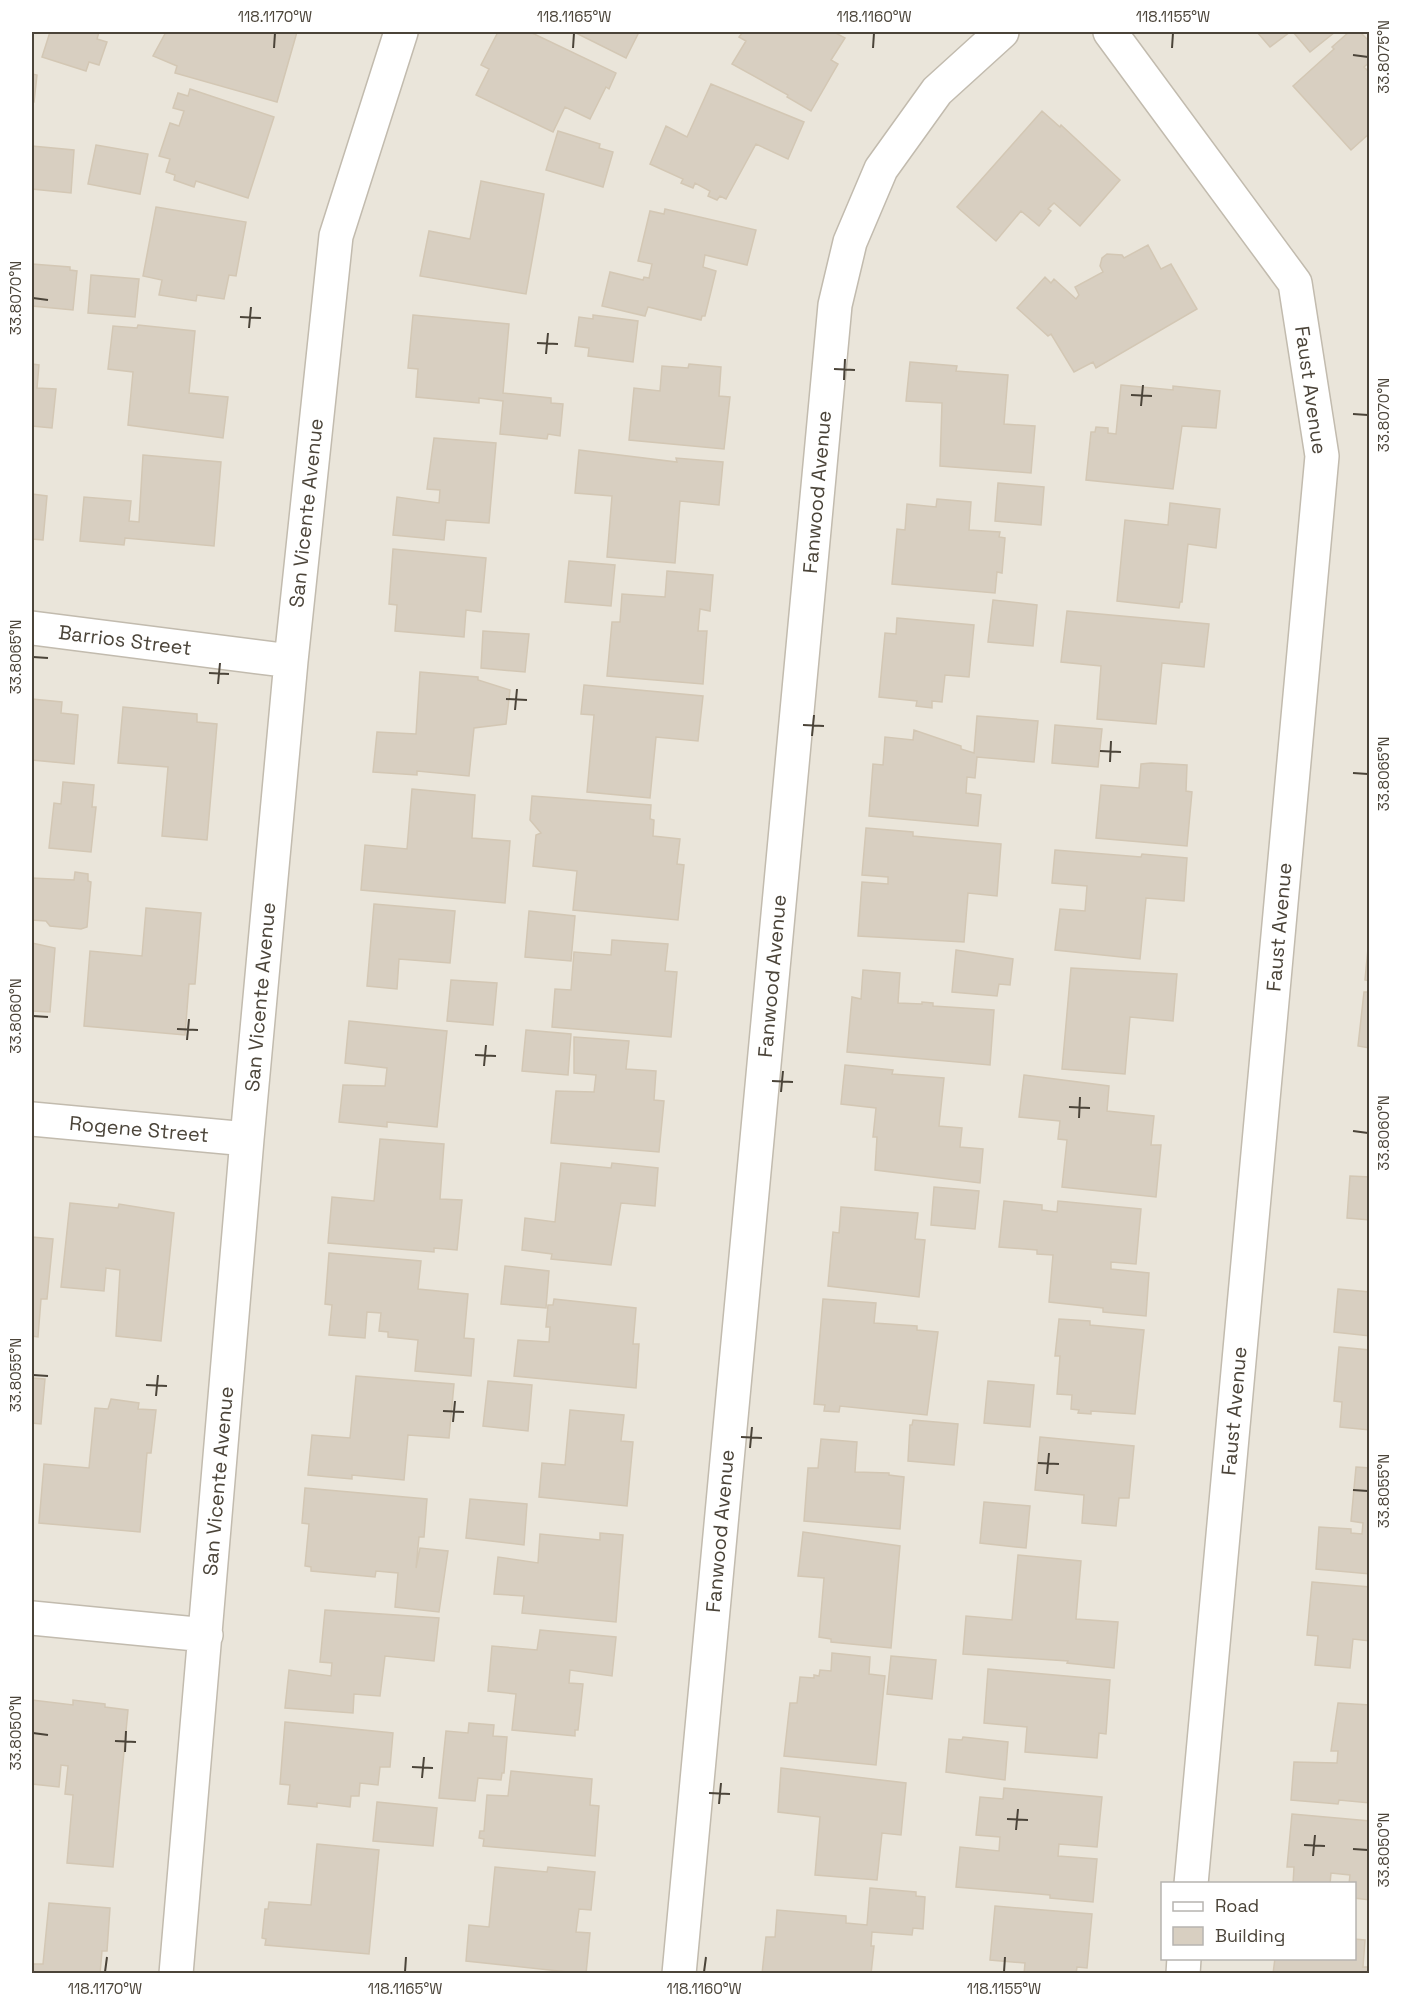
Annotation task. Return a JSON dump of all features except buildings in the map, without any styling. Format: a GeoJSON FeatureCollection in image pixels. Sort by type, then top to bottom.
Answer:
{"type":"FeatureCollection","features":[{"type":"Feature","properties":{"kind":"street","name":"San Vicente Avenue"},"geometry":{"type":"LineString","coordinates":[[176,1974],[246,1139],[291,661],[336,236],[402,32]]}},
{"type":"Feature","properties":{"kind":"street","name":"Fanwood Avenue"},"geometry":{"type":"LineString","coordinates":[[679,1974],[835,305],[850,242],[881,169],[937,91],[1002,32]]}},
{"type":"Feature","properties":{"kind":"street","name":"Faust Avenue"},"geometry":{"type":"LineString","coordinates":[[1110,32],[1295,283],[1322,456],[1191,1882]]}},
{"type":"Feature","properties":{"kind":"street","name":"Barrios Street"},"geometry":{"type":"LineString","coordinates":[[32,628],[291,661]]}},
{"type":"Feature","properties":{"kind":"street","name":"Rogene Street"},"geometry":{"type":"LineString","coordinates":[[32,1119],[246,1139]]}},
{"type":"Feature","properties":{"kind":"street"},"geometry":{"type":"LineString","coordinates":[[32,1618],[206,1635]]}},
{"type":"Feature","properties":{"kind":"shaded area"},"geometry":{"type":"Polygon","coordinates":[[[32,32],[1369,32],[1369,1973],[32,1974],[32,32]]]}}]}
